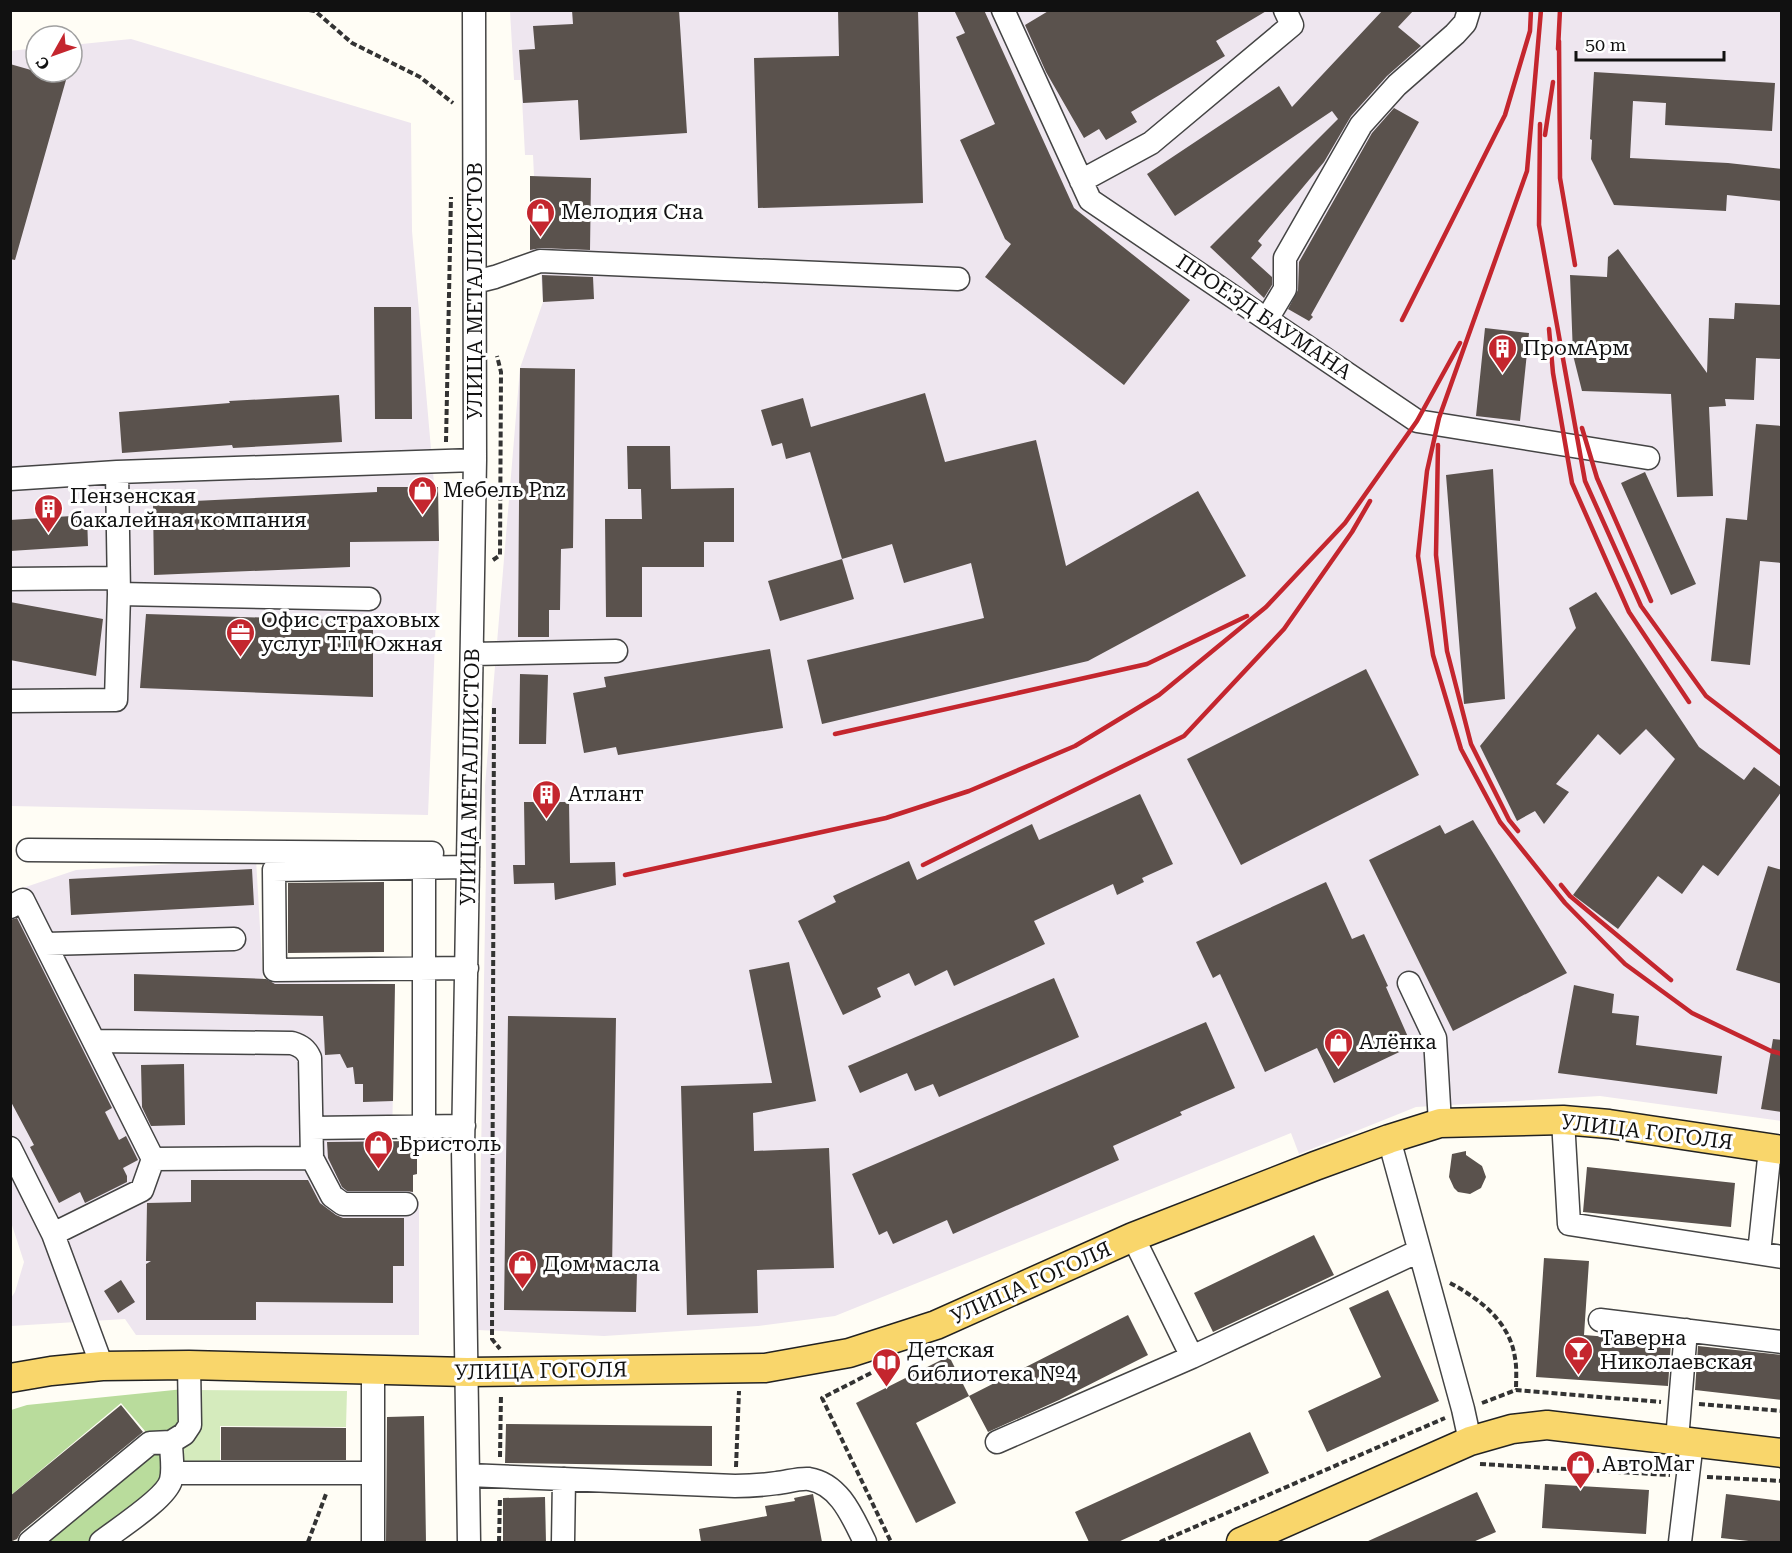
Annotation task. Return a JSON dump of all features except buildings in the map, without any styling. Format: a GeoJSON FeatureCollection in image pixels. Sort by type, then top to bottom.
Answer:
{"type":"FeatureCollection","features":[{"type":"Feature","properties":{"kind":"main road","name":"УЛИЦА ГОГОЛЯ"},"geometry":{"type":"LineString","coordinates":[[10,1378],[102,1366],[189,1365],[467,1372],[765,1368],[849,1353],[936,1325],[1133,1237],[1389,1139],[1440,1124],[1563,1120],[1608,1124],[1776,1149]]}},
{"type":"Feature","properties":{"kind":"main road"},"geometry":{"type":"LineString","coordinates":[[1241,1542],[1473,1452],[1512,1429],[1547,1425],[1782,1453]]}},
{"type":"Feature","properties":{"kind":"street","name":"УЛИЦА МЕТАЛЛИСТОВ"},"geometry":{"type":"LineString","coordinates":[[470,1542],[464,1126],[475,460],[474,10]]}},
{"type":"Feature","properties":{"kind":"street","name":"ПРОЕЗД БАУМАНА"},"geometry":{"type":"LineString","coordinates":[[1003,10],[1090,200],[1417,421],[1648,458]]}},
{"type":"Feature","properties":{"kind":"street"},"geometry":{"type":"LineString","coordinates":[[1081,181],[1151,143],[1248,62],[1292,25],[1285,10]]}},
{"type":"Feature","properties":{"kind":"street"},"geometry":{"type":"LineString","coordinates":[[1266,319],[1285,289],[1285,258],[1360,125],[1397,85],[1455,34],[1465,22],[1468,10]]}},
{"type":"Feature","properties":{"kind":"street"},"geometry":{"type":"LineString","coordinates":[[475,282],[540,261],[958,279]]}},
{"type":"Feature","properties":{"kind":"street"},"geometry":{"type":"LineString","coordinates":[[10,479],[117,472],[475,460]]}},
{"type":"Feature","properties":{"kind":"street"},"geometry":{"type":"LineString","coordinates":[[10,701],[116,700],[119,586],[117,472]]}},
{"type":"Feature","properties":{"kind":"street"},"geometry":{"type":"LineString","coordinates":[[10,579],[369,599]]}},
{"type":"Feature","properties":{"kind":"street"},"geometry":{"type":"LineString","coordinates":[[472,654],[616,651]]}},
{"type":"Feature","properties":{"kind":"street"},"geometry":{"type":"LineString","coordinates":[[28,850],[428,860],[468,867]]}},
{"type":"Feature","properties":{"kind":"street"},"geometry":{"type":"LineString","coordinates":[[428,860],[274,870],[275,970],[467,968]]}},
{"type":"Feature","properties":{"kind":"street"},"geometry":{"type":"LineString","coordinates":[[424,1126],[423,968],[428,860]]}},
{"type":"Feature","properties":{"kind":"street"},"geometry":{"type":"LineString","coordinates":[[10,907],[23,900],[153,1160],[142,1190],[53,1234]]}},
{"type":"Feature","properties":{"kind":"street"},"geometry":{"type":"LineString","coordinates":[[46,945],[234,939]]}},
{"type":"Feature","properties":{"kind":"street"},"geometry":{"type":"LineString","coordinates":[[1409,983],[1435,1038],[1440,1124]]}},
{"type":"Feature","properties":{"kind":"street"},"geometry":{"type":"LineString","coordinates":[[94,1041],[292,1043],[300,1045],[310,1058],[312,1158],[332,1196],[343,1204],[406,1204]]}},
{"type":"Feature","properties":{"kind":"street"},"geometry":{"type":"LineString","coordinates":[[1563,1120],[1569,1224],[1782,1257]]}},
{"type":"Feature","properties":{"kind":"street"},"geometry":{"type":"LineString","coordinates":[[312,1128],[464,1126]]}},
{"type":"Feature","properties":{"kind":"street"},"geometry":{"type":"LineString","coordinates":[[1389,1139],[1473,1452]]}},
{"type":"Feature","properties":{"kind":"street"},"geometry":{"type":"LineString","coordinates":[[10,1148],[53,1234],[102,1366]]}},
{"type":"Feature","properties":{"kind":"street"},"geometry":{"type":"LineString","coordinates":[[1759,1253],[1776,1149]]}},
{"type":"Feature","properties":{"kind":"street"},"geometry":{"type":"LineString","coordinates":[[153,1160],[312,1158]]}},
{"type":"Feature","properties":{"kind":"street"},"geometry":{"type":"LineString","coordinates":[[1133,1237],[1192,1357]]}},
{"type":"Feature","properties":{"kind":"street"},"geometry":{"type":"LineString","coordinates":[[997,1442],[1422,1261]]}},
{"type":"Feature","properties":{"kind":"street"},"geometry":{"type":"LineString","coordinates":[[1600,1320],[1782,1342]]}},
{"type":"Feature","properties":{"kind":"street"},"geometry":{"type":"LineString","coordinates":[[1680,1542],[1688,1476],[1684,1441],[1686,1330]]}},
{"type":"Feature","properties":{"kind":"street"},"geometry":{"type":"LineString","coordinates":[[30,1542],[150,1443],[171,1442],[184,1434],[190,1425],[189,1365]]}},
{"type":"Feature","properties":{"kind":"street"},"geometry":{"type":"LineString","coordinates":[[372,1370],[373,1542]]}},
{"type":"Feature","properties":{"kind":"street"},"geometry":{"type":"LineString","coordinates":[[100,1542],[162,1495],[168,1487],[172,1473],[171,1442]]}},
{"type":"Feature","properties":{"kind":"street"},"geometry":{"type":"LineString","coordinates":[[172,1473],[372,1473]]}},
{"type":"Feature","properties":{"kind":"street"},"geometry":{"type":"LineString","coordinates":[[468,1475],[735,1486],[767,1485],[808,1479],[830,1488],[840,1498],[849,1510],[865,1542]]}},
{"type":"Feature","properties":{"kind":"street"},"geometry":{"type":"LineString","coordinates":[[563,1542],[564,1479]]}},
{"type":"Feature","properties":{"kind":"path"},"geometry":{"type":"LineString","coordinates":[[309,10],[315,11],[352,43],[420,77],[454,103]]}},
{"type":"Feature","properties":{"kind":"path"},"geometry":{"type":"LineString","coordinates":[[453,115],[454,92]]}},
{"type":"Feature","properties":{"kind":"path"},"geometry":{"type":"LineString","coordinates":[[445,460],[451,196]]}},
{"type":"Feature","properties":{"kind":"path"},"geometry":{"type":"LineString","coordinates":[[493,571],[493,560],[500,555],[501,372]]}},
{"type":"Feature","properties":{"kind":"path"},"geometry":{"type":"LineString","coordinates":[[494,701],[492,1339],[501,1350],[501,1372]]}},
{"type":"Feature","properties":{"kind":"path"},"geometry":{"type":"LineString","coordinates":[[1422,1261],[1465,1291],[1498,1318],[1510,1338],[1515,1358],[1516,1390]]}},
{"type":"Feature","properties":{"kind":"path"},"geometry":{"type":"LineString","coordinates":[[735,1486],[740,1386]]}},
{"type":"Feature","properties":{"kind":"path"},"geometry":{"type":"LineString","coordinates":[[822,1398],[891,1542]]}},
{"type":"Feature","properties":{"kind":"path"},"geometry":{"type":"LineString","coordinates":[[1473,1452],[1688,1476],[1782,1481]]}},
{"type":"Feature","properties":{"kind":"path"},"geometry":{"type":"LineString","coordinates":[[308,1542],[334,1473]]}},
{"type":"Feature","properties":{"kind":"shaded area"},"geometry":{"type":"Polygon","coordinates":[[[510,11],[1781,11],[1781,1121],[1600,1096],[1416,1107],[1299,1154],[1291,1133],[835,1316],[758,1326],[604,1336],[478,1330],[486,865],[485,786],[520,368],[543,302],[539,251],[530,252],[530,176],[534,176],[533,155],[525,155],[521,80],[514,80],[510,11]]]}},
{"type":"Feature","properties":{"kind":"shaded area"},"geometry":{"type":"Polygon","coordinates":[[[131,39],[411,123],[412,231],[439,541],[428,815],[11,806],[10,51],[24,49],[24,84],[84,84],[84,44],[131,39]]]}},
{"type":"Feature","properties":{"kind":"shaded area"},"geometry":{"type":"Polygon","coordinates":[[[256,859],[263,979],[395,984],[392,1141],[417,1141],[417,1174],[413,1175],[413,1202],[419,1201],[419,1335],[136,1335],[125,1319],[11,1326],[11,1298],[24,1262],[10,1219],[11,892],[76,870],[256,859]]]}},
{"type":"Feature","properties":{"kind":"green space"},"geometry":{"type":"Polygon","coordinates":[[[184,1389],[183,1426],[151,1438],[121,1403],[11,1495],[11,1410],[27,1405],[184,1389]]]}},
{"type":"Feature","properties":{"kind":"green space"},"geometry":{"type":"Polygon","coordinates":[[[194,1390],[347,1391],[346,1427],[220,1426],[220,1463],[183,1464],[177,1444],[194,1390]]]}},
{"type":"Feature","properties":{"kind":"green space"},"geometry":{"type":"Polygon","coordinates":[[[169,1446],[170,1474],[97,1542],[36,1542],[152,1447],[169,1446]]]}},
{"type":"Feature","properties":{"kind":"railway"},"geometry":{"type":"LineString","coordinates":[[1402,320],[1505,115],[1530,31],[1531,10]]}},
{"type":"Feature","properties":{"kind":"railway"},"geometry":{"type":"LineString","coordinates":[[1541,10],[1527,171],[1439,418],[1427,471],[1418,556],[1433,655],[1461,749],[1500,822],[1565,903],[1625,964],[1692,1013],[1771,1051],[1782,1054]]}},
{"type":"Feature","properties":{"kind":"railway"},"geometry":{"type":"LineString","coordinates":[[1558,49],[1560,10]]}},
{"type":"Feature","properties":{"kind":"railway"},"geometry":{"type":"LineString","coordinates":[[1559,41],[1560,178],[1575,265]]}},
{"type":"Feature","properties":{"kind":"railway"},"geometry":{"type":"LineString","coordinates":[[1545,135],[1553,82]]}},
{"type":"Feature","properties":{"kind":"railway"},"geometry":{"type":"LineString","coordinates":[[1540,124],[1539,225],[1585,481],[1641,606],[1706,696],[1782,754]]}},
{"type":"Feature","properties":{"kind":"railway"},"geometry":{"type":"LineString","coordinates":[[1549,329],[1553,373],[1572,483],[1629,612],[1689,702]]}},
{"type":"Feature","properties":{"kind":"railway"},"geometry":{"type":"LineString","coordinates":[[625,875],[886,818],[969,791],[1075,746],[1159,695],[1266,607],[1345,523],[1417,421],[1460,343]]}},
{"type":"Feature","properties":{"kind":"railway"},"geometry":{"type":"LineString","coordinates":[[1582,428],[1597,478],[1651,601]]}},
{"type":"Feature","properties":{"kind":"railway"},"geometry":{"type":"LineString","coordinates":[[1438,445],[1436,555],[1447,651],[1471,744],[1509,820],[1518,831]]}},
{"type":"Feature","properties":{"kind":"railway"},"geometry":{"type":"LineString","coordinates":[[923,865],[1184,736],[1284,629],[1352,532],[1370,501]]}},
{"type":"Feature","properties":{"kind":"railway"},"geometry":{"type":"LineString","coordinates":[[835,734],[1147,664],[1247,616]]}},
{"type":"Feature","properties":{"kind":"railway"},"geometry":{"type":"LineString","coordinates":[[1561,885],[1570,896],[1671,980]]}},
{"type":"Feature","properties":{"kind":"place","name":"Мелодия Сна"},"geometry":{"type":"Point","coordinates":[540,238]}},
{"type":"Feature","properties":{"kind":"place","name":"ПромАрм"},"geometry":{"type":"Point","coordinates":[1502,374]}},
{"type":"Feature","properties":{"kind":"place","name":"Мебель Pnz"},"geometry":{"type":"Point","coordinates":[422,516]}},
{"type":"Feature","properties":{"kind":"place","name":"Пензенская бакалейная компания"},"geometry":{"type":"Point","coordinates":[49,534]}},
{"type":"Feature","properties":{"kind":"place","name":"Офис страховых услуг ТП Южная"},"geometry":{"type":"Point","coordinates":[240,658]}},
{"type":"Feature","properties":{"kind":"place","name":"Атлант"},"geometry":{"type":"Point","coordinates":[547,820]}},
{"type":"Feature","properties":{"kind":"place","name":"Алёнка"},"geometry":{"type":"Point","coordinates":[1338,1068]}},
{"type":"Feature","properties":{"kind":"place","name":"Бристоль"},"geometry":{"type":"Point","coordinates":[378,1170]}},
{"type":"Feature","properties":{"kind":"place","name":"Дом масла"},"geometry":{"type":"Point","coordinates":[522,1290]}},
{"type":"Feature","properties":{"kind":"place","name":"Таверна Николаевская"},"geometry":{"type":"Point","coordinates":[1579,1376]}},
{"type":"Feature","properties":{"kind":"place","name":"Детская библиотека №4"},"geometry":{"type":"Point","coordinates":[886,1388]}},
{"type":"Feature","properties":{"kind":"place","name":"АвтоМаг"},"geometry":{"type":"Point","coordinates":[1581,1490]}}]}
